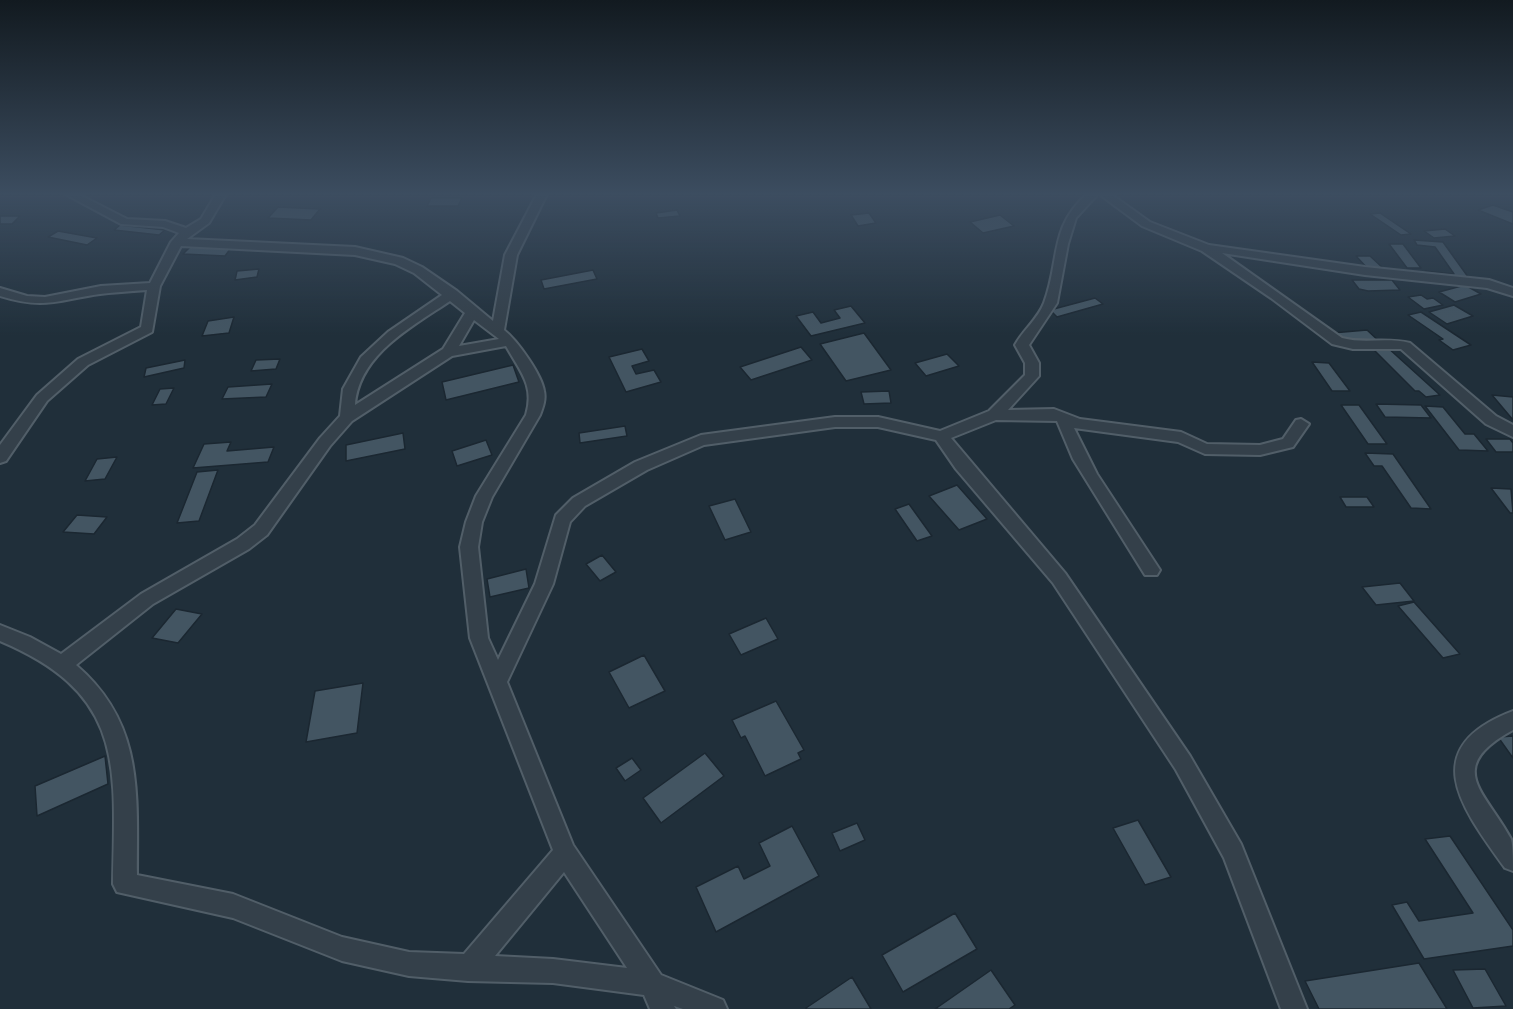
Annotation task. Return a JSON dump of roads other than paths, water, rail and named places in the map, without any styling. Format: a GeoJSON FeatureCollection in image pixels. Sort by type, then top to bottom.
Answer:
{"type":"FeatureCollection","features":[{"type":"Feature","properties":{"kind":"street"},"geometry":{"type":"LineString","coordinates":[[504,335],[511,255],[518,241]]}},
{"type":"Feature","properties":{"kind":"street"},"geometry":{"type":"LineString","coordinates":[[994,415],[1032,376],[1032,363],[1022,345],[1046,314],[1051,302],[1062,241]]}},
{"type":"Feature","properties":{"kind":"street"},"geometry":{"type":"LineString","coordinates":[[1189,241],[1206,248],[1276,295],[1336,341],[1353,345],[1395,344],[1405,346],[1491,420],[1513,432]]}},
{"type":"Feature","properties":{"kind":"street"},"geometry":{"type":"LineString","coordinates":[[0,457],[42,398],[83,362],[147,329],[154,286],[177,242],[335,249],[374,254],[418,270],[504,335],[537,388],[537,402],[533,415],[484,496],[474,522],[469,547],[479,638],[565,852],[652,984],[663,1009]]}},
{"type":"Feature","properties":{"kind":"street"},"geometry":{"type":"LineString","coordinates":[[1206,248],[1365,271],[1489,284],[1513,292]]}},
{"type":"Feature","properties":{"kind":"street"},"geometry":{"type":"LineString","coordinates":[[0,292],[26,300],[45,301],[101,290],[154,286]]}},
{"type":"Feature","properties":{"kind":"street"},"geometry":{"type":"LineString","coordinates":[[347,417],[351,388],[359,371],[394,334],[452,294]]}},
{"type":"Feature","properties":{"kind":"street"},"geometry":{"type":"LineString","coordinates":[[448,352],[472,311]]}},
{"type":"Feature","properties":{"kind":"street"},"geometry":{"type":"LineString","coordinates":[[63,664],[147,599],[204,564],[243,544],[261,530],[325,442],[347,417],[448,352],[504,335]]}},
{"type":"Feature","properties":{"kind":"street"},"geometry":{"type":"LineString","coordinates":[[496,684],[544,584],[562,519],[579,502],[641,466],[701,440],[835,422],[878,422],[941,436],[994,415],[1054,414],[1089,426],[1181,437],[1205,449],[1260,450],[1288,443],[1301,424]]}},
{"type":"Feature","properties":{"kind":"street"},"geometry":{"type":"LineString","coordinates":[[1063,418],[1071,442],[1091,480],[1137,543],[1151,570]]}},
{"type":"Feature","properties":{"kind":"street"},"geometry":{"type":"LineString","coordinates":[[941,436],[962,465],[1059,578],[1184,763],[1233,852],[1294,1009]]}},
{"type":"Feature","properties":{"kind":"street"},"geometry":{"type":"LineString","coordinates":[[0,633],[63,664],[95,694],[114,727],[124,769],[125,884],[233,906],[342,949],[409,964],[468,969],[553,971],[652,984],[714,1009]]}},
{"type":"Feature","properties":{"kind":"street"},"geometry":{"type":"LineString","coordinates":[[1513,720],[1475,744],[1464,761],[1463,781],[1470,798],[1513,860]]}},
{"type":"Feature","properties":{"kind":"street"},"geometry":{"type":"LineString","coordinates":[[468,969],[565,852]]}}]}
